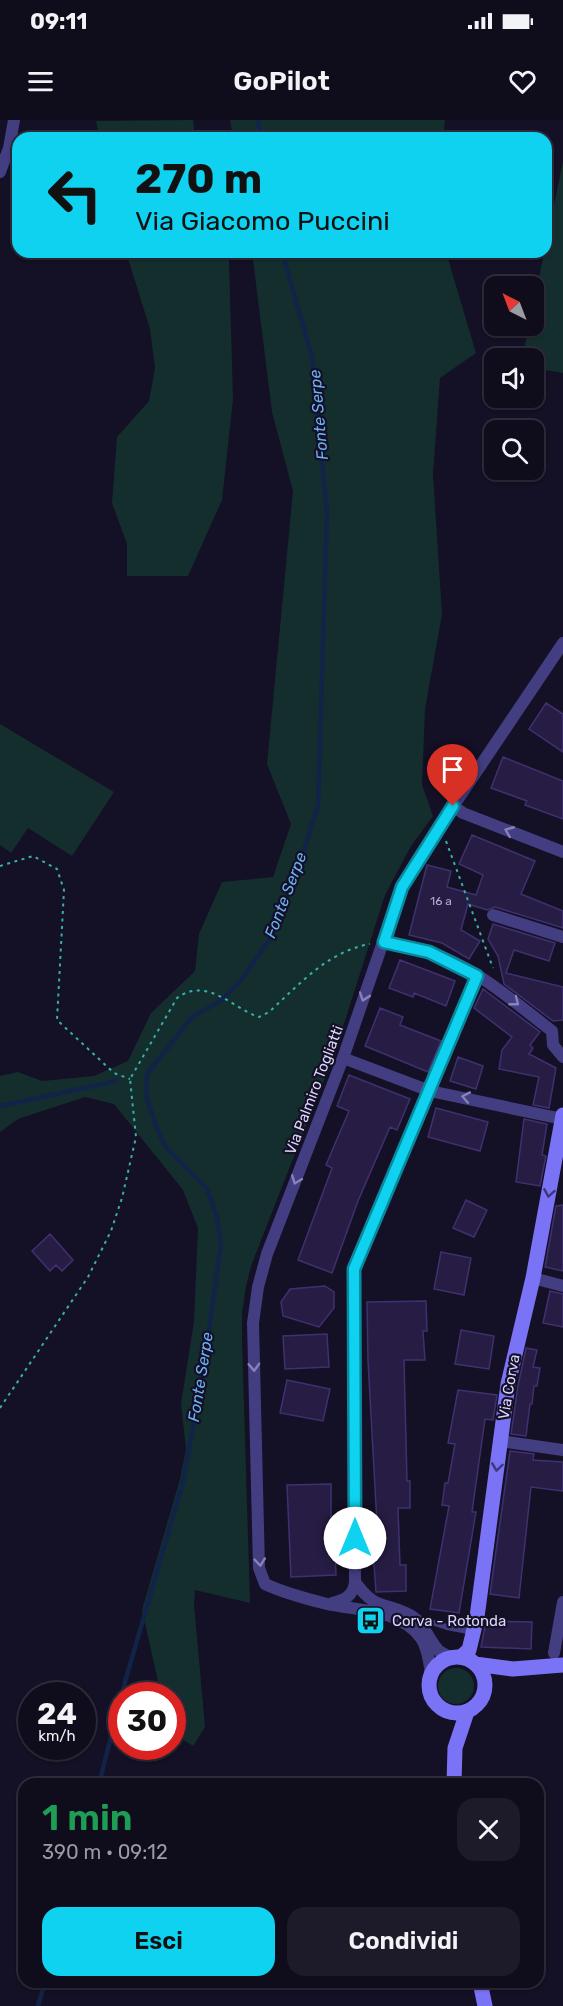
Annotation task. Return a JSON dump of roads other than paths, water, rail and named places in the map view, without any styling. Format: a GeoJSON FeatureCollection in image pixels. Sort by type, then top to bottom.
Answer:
{"type":"FeatureCollection","features":[{"type":"Feature","properties":{"kind":"street"},"geometry":{"type":"LineString","coordinates":[[0,172],[12,134]]}},
{"type":"Feature","properties":{"kind":"street","name":"Via Palmiro Togliatti"},"geometry":{"type":"LineString","coordinates":[[328,1604],[265,1584],[260,1568],[253,1323],[258,1287],[267,1254],[343,1058],[402,887],[435,832],[563,643]]}},
{"type":"Feature","properties":{"kind":"street"},"geometry":{"type":"LineString","coordinates":[[453,806],[463,813],[563,852]]}},
{"type":"Feature","properties":{"kind":"street"},"geometry":{"type":"LineString","coordinates":[[493,915],[563,937]]}},
{"type":"Feature","properties":{"kind":"street"},"geometry":{"type":"LineString","coordinates":[[384,942],[429,952],[497,988],[557,1030],[553,1045],[563,1057]]}},
{"type":"Feature","properties":{"kind":"street"},"geometry":{"type":"LineString","coordinates":[[328,1604],[344,1601],[354,1589],[355,1582],[354,1269],[477,976]]}},
{"type":"Feature","properties":{"kind":"street"},"geometry":{"type":"LineString","coordinates":[[343,1058],[430,1091],[563,1117]]}},
{"type":"Feature","properties":{"kind":"street","name":"Via Corva"},"geometry":{"type":"LineString","coordinates":[[463,1660],[469,1650],[473,1632],[508,1383],[559,1154],[563,1117]]}},
{"type":"Feature","properties":{"kind":"street"},"geometry":{"type":"LineString","coordinates":[[533,1278],[563,1286]]}},
{"type":"Feature","properties":{"kind":"street"},"geometry":{"type":"LineString","coordinates":[[500,1441],[563,1450]]}},
{"type":"Feature","properties":{"kind":"street"},"geometry":{"type":"LineString","coordinates":[[355,1582],[369,1599],[382,1606],[411,1615],[427,1631],[439,1650],[463,1660],[513,1669]]}},
{"type":"Feature","properties":{"kind":"street"},"geometry":{"type":"LineString","coordinates":[[485,1686],[513,1669],[559,1659],[563,1602]]}},
{"type":"Feature","properties":{"kind":"street"},"geometry":{"type":"LineString","coordinates":[[328,1604],[375,1612],[396,1618],[410,1626],[422,1639],[428,1654],[431,1674],[429,1691],[432,1699],[445,1711],[467,1712]]}},
{"type":"Feature","properties":{"kind":"street"},"geometry":{"type":"LineString","coordinates":[[431,1674],[436,1666],[463,1660]]}},
{"type":"Feature","properties":{"kind":"street"},"geometry":{"type":"LineString","coordinates":[[455,1748],[467,1712],[480,1701],[485,1686],[484,1677],[463,1660]]}},
{"type":"Feature","properties":{"kind":"street"},"geometry":{"type":"LineString","coordinates":[[445,1711],[455,1748],[454,1778]]}},
{"type":"Feature","properties":{"kind":"street"},"geometry":{"type":"LineString","coordinates":[[481,1988],[485,2006]]}},
{"type":"Feature","properties":{"kind":"lane"},"geometry":{"type":"LineString","coordinates":[[411,1615],[447,1627],[473,1632]]}},
{"type":"Feature","properties":{"kind":"waterway","name":"Fonte Serpe"},"geometry":{"type":"LineString","coordinates":[[258,120],[260,132]]}},
{"type":"Feature","properties":{"kind":"waterway","name":"Fonte Serpe"},"geometry":{"type":"LineString","coordinates":[[101,1778],[125,1682],[183,1482],[203,1373],[221,1244],[217,1217],[207,1189],[165,1146],[157,1129],[146,1095],[147,1074],[192,1017],[222,1000],[242,979],[272,936],[298,869],[318,806],[327,512],[312,357],[284,258]]}},
{"type":"Feature","properties":{"kind":"waterway","name":"Fonte Serpe"},"geometry":{"type":"LineString","coordinates":[[0,1106],[116,1081]]}},
{"type":"Feature","properties":{"kind":"waterway","name":"Fonte Serpe"},"geometry":{"type":"LineString","coordinates":[[38,2006],[43,1988]]}},
{"type":"Feature","properties":{"kind":"place","name":"Corva - Rotonda"},"geometry":{"type":"Point","coordinates":[371,1621]}}]}
